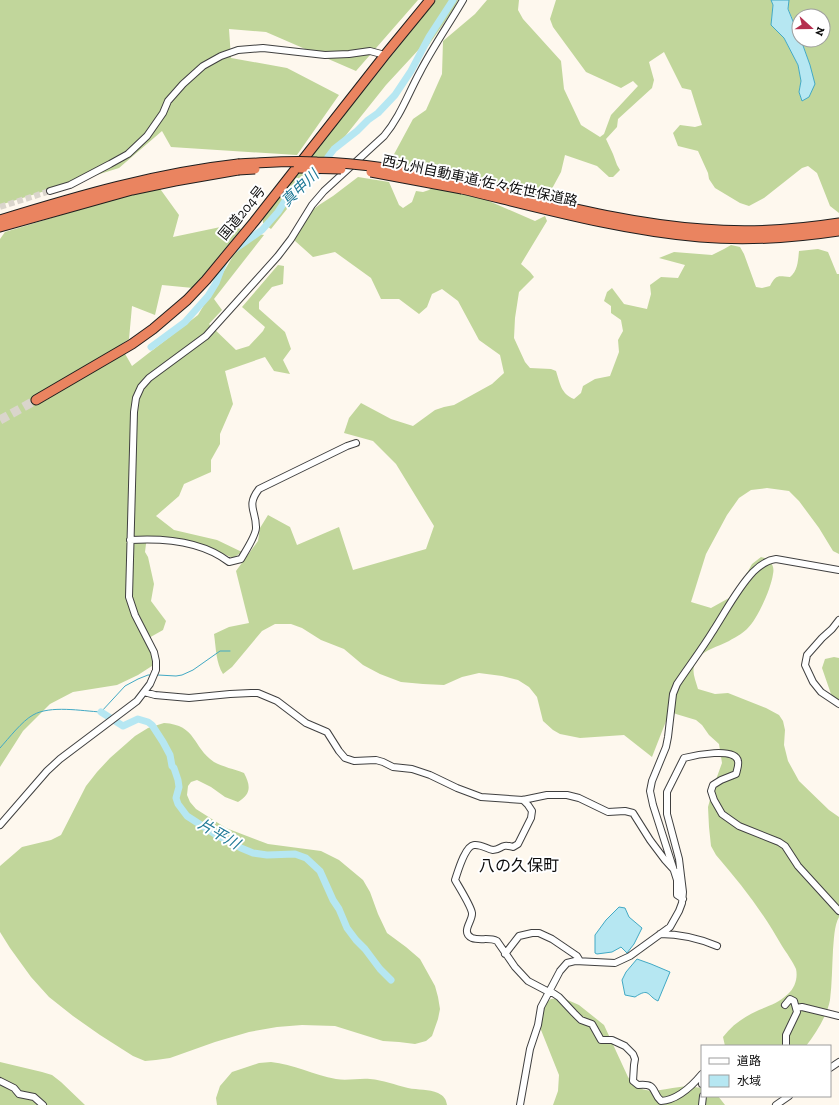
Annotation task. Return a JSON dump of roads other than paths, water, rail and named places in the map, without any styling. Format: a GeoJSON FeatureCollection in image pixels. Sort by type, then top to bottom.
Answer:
{"type":"FeatureCollection","features":[{"type":"Feature","properties":{"kind":"highway","name":"国道204号"},"geometry":{"type":"LineString","coordinates":[[36,400],[132,344],[153,329],[206,280],[254,222],[430,0]]}},
{"type":"Feature","properties":{"kind":"highway","name":"西九州自動車道;佐々佐世保道路"},"geometry":{"type":"LineString","coordinates":[[0,220],[113,187],[174,173],[206,168],[238,167],[282,162],[316,162],[346,163],[407,171],[538,208],[605,223],[668,234],[741,239],[782,238],[839,231]]}},
{"type":"Feature","properties":{"kind":"highway","name":"西九州自動車道;佐々佐世保道路"},"geometry":{"type":"LineString","coordinates":[[0,227],[132,190],[238,167]]}},
{"type":"Feature","properties":{"kind":"highway","name":"西九州自動車道;佐々佐世保道路"},"geometry":{"type":"LineString","coordinates":[[463,186],[639,221],[703,229],[782,230],[817,227],[839,223]]}},
{"type":"Feature","properties":{"kind":"street"},"geometry":{"type":"LineString","coordinates":[[0,824],[47,771],[60,759],[137,701],[150,684],[156,670],[154,652],[135,614],[129,597],[134,412],[136,398],[142,387],[155,373],[206,336],[278,256],[291,239],[312,205],[324,191],[392,127],[421,70],[463,0]]}},
{"type":"Feature","properties":{"kind":"street"},"geometry":{"type":"LineString","coordinates":[[50,191],[70,185],[128,154],[147,136],[168,101],[183,84],[202,66],[221,56],[238,50],[263,48],[325,55],[350,54],[370,51],[385,55]]}},
{"type":"Feature","properties":{"kind":"street"},"geometry":{"type":"LineString","coordinates":[[130,540],[169,540],[186,543],[214,552],[229,562],[241,558],[248,548],[257,529],[252,506],[254,496],[259,489],[356,443]]}},
{"type":"Feature","properties":{"kind":"street"},"geometry":{"type":"LineString","coordinates":[[683,899],[677,895],[677,880],[675,871],[650,791],[652,781],[666,747],[673,694],[677,684],[712,633],[738,591],[763,563],[776,560],[839,570]]}},
{"type":"Feature","properties":{"kind":"street"},"geometry":{"type":"LineString","coordinates":[[839,620],[807,656],[805,665],[813,682],[821,692],[839,704]]}},
{"type":"Feature","properties":{"kind":"street"},"geometry":{"type":"LineString","coordinates":[[144,692],[154,695],[189,698],[258,693],[277,701],[306,723],[327,732],[345,758],[354,761],[376,760],[392,767],[412,769],[430,775],[480,797],[523,800],[547,795],[567,795],[579,798],[608,812],[625,811],[633,813],[650,840],[675,871]]}},
{"type":"Feature","properties":{"kind":"street"},"geometry":{"type":"LineString","coordinates":[[520,1105],[530,1049],[538,1024],[541,1007],[560,971],[568,963],[575,961],[615,963],[630,956],[670,927],[676,918],[682,903],[683,892],[677,849],[667,814],[667,792],[684,758],[728,753],[735,756],[738,762],[736,774],[713,785],[711,791],[722,814],[739,826],[779,842],[785,846],[798,866],[839,911]]}},
{"type":"Feature","properties":{"kind":"street"},"geometry":{"type":"LineString","coordinates":[[523,800],[532,811],[531,818],[518,844],[513,847],[506,845],[494,850],[474,845],[466,852],[455,880],[472,911],[467,933],[472,938],[492,939],[497,941],[515,967],[528,981],[559,996],[581,1020],[592,1024],[601,1040],[612,1040],[625,1046],[633,1054],[635,1059],[633,1081],[638,1085],[643,1084],[652,1087],[655,1090],[657,1097],[661,1101],[667,1100],[686,1090],[697,1081],[701,1075]]}},
{"type":"Feature","properties":{"kind":"street"},"geometry":{"type":"LineString","coordinates":[[505,954],[519,936],[539,933],[552,939],[577,956],[580,961]]}},
{"type":"Feature","properties":{"kind":"street"},"geometry":{"type":"LineString","coordinates":[[660,934],[682,935],[701,939],[716,946]]}},
{"type":"Feature","properties":{"kind":"street"},"geometry":{"type":"LineString","coordinates":[[785,1005],[787,1001],[794,1001],[797,1012],[786,1035],[786,1045]]}},
{"type":"Feature","properties":{"kind":"street"},"geometry":{"type":"LineString","coordinates":[[796,1008],[802,1007],[839,1016]]}},
{"type":"Feature","properties":{"kind":"street"},"geometry":{"type":"LineString","coordinates":[[0,1082],[14,1088],[19,1094],[34,1098],[43,1105]]}},
{"type":"Feature","properties":{"kind":"street"},"geometry":{"type":"LineString","coordinates":[[776,1105],[788,1097]]}},
{"type":"Feature","properties":{"kind":"water"},"geometry":{"type":"Polygon","coordinates":[[[771,0],[789,0],[788,9],[791,16],[791,48],[804,48],[810,65],[815,84],[809,97],[802,101],[799,92],[801,81],[798,65],[784,38],[771,25],[773,5],[771,0]]]}},
{"type":"Feature","properties":{"kind":"water"},"geometry":{"type":"Polygon","coordinates":[[[619,907],[625,908],[629,917],[642,928],[634,944],[627,953],[621,947],[612,952],[597,954],[595,953],[595,935],[606,920],[619,907]]]}},
{"type":"Feature","properties":{"kind":"water"},"geometry":{"type":"Polygon","coordinates":[[[637,959],[670,972],[658,1001],[648,993],[643,993],[635,997],[625,995],[622,980],[626,972],[637,959]]]}},
{"type":"Feature","properties":{"kind":"waterway","name":"真申川"},"geometry":{"type":"LineString","coordinates":[[235,249],[262,230],[278,212],[287,198],[308,183],[324,166],[334,149],[378,113],[395,95],[411,71],[429,37],[453,0]]}},
{"type":"Feature","properties":{"kind":"waterway","name":"真申川"},"geometry":{"type":"LineString","coordinates":[[151,347],[185,322],[208,296],[216,283],[225,259]]}},
{"type":"Feature","properties":{"kind":"waterway"},"geometry":{"type":"LineString","coordinates":[[158,675],[182,675],[193,670],[220,651],[230,651]]}},
{"type":"Feature","properties":{"kind":"waterway"},"geometry":{"type":"LineString","coordinates":[[0,748],[20,725],[33,715],[40,712],[57,709],[101,712],[125,686],[150,675]]}},
{"type":"Feature","properties":{"kind":"waterway","name":"片平川"},"geometry":{"type":"LineString","coordinates":[[101,712],[123,726],[138,719],[152,725],[170,755],[179,787],[176,798],[178,804],[187,816],[218,836],[253,853],[267,855],[295,854],[306,858],[320,871],[347,928],[380,969],[391,980]]}},
{"type":"Feature","properties":{"kind":"tunnel"},"geometry":{"type":"LineString","coordinates":[[0,207],[50,191]]}},
{"type":"Feature","properties":{"kind":"tunnel"},"geometry":{"type":"LineString","coordinates":[[0,420],[36,400]]}},
{"type":"Feature","properties":{"kind":"district","name":"八の久保町"},"geometry":{"type":"Point","coordinates":[519,865]}}]}
